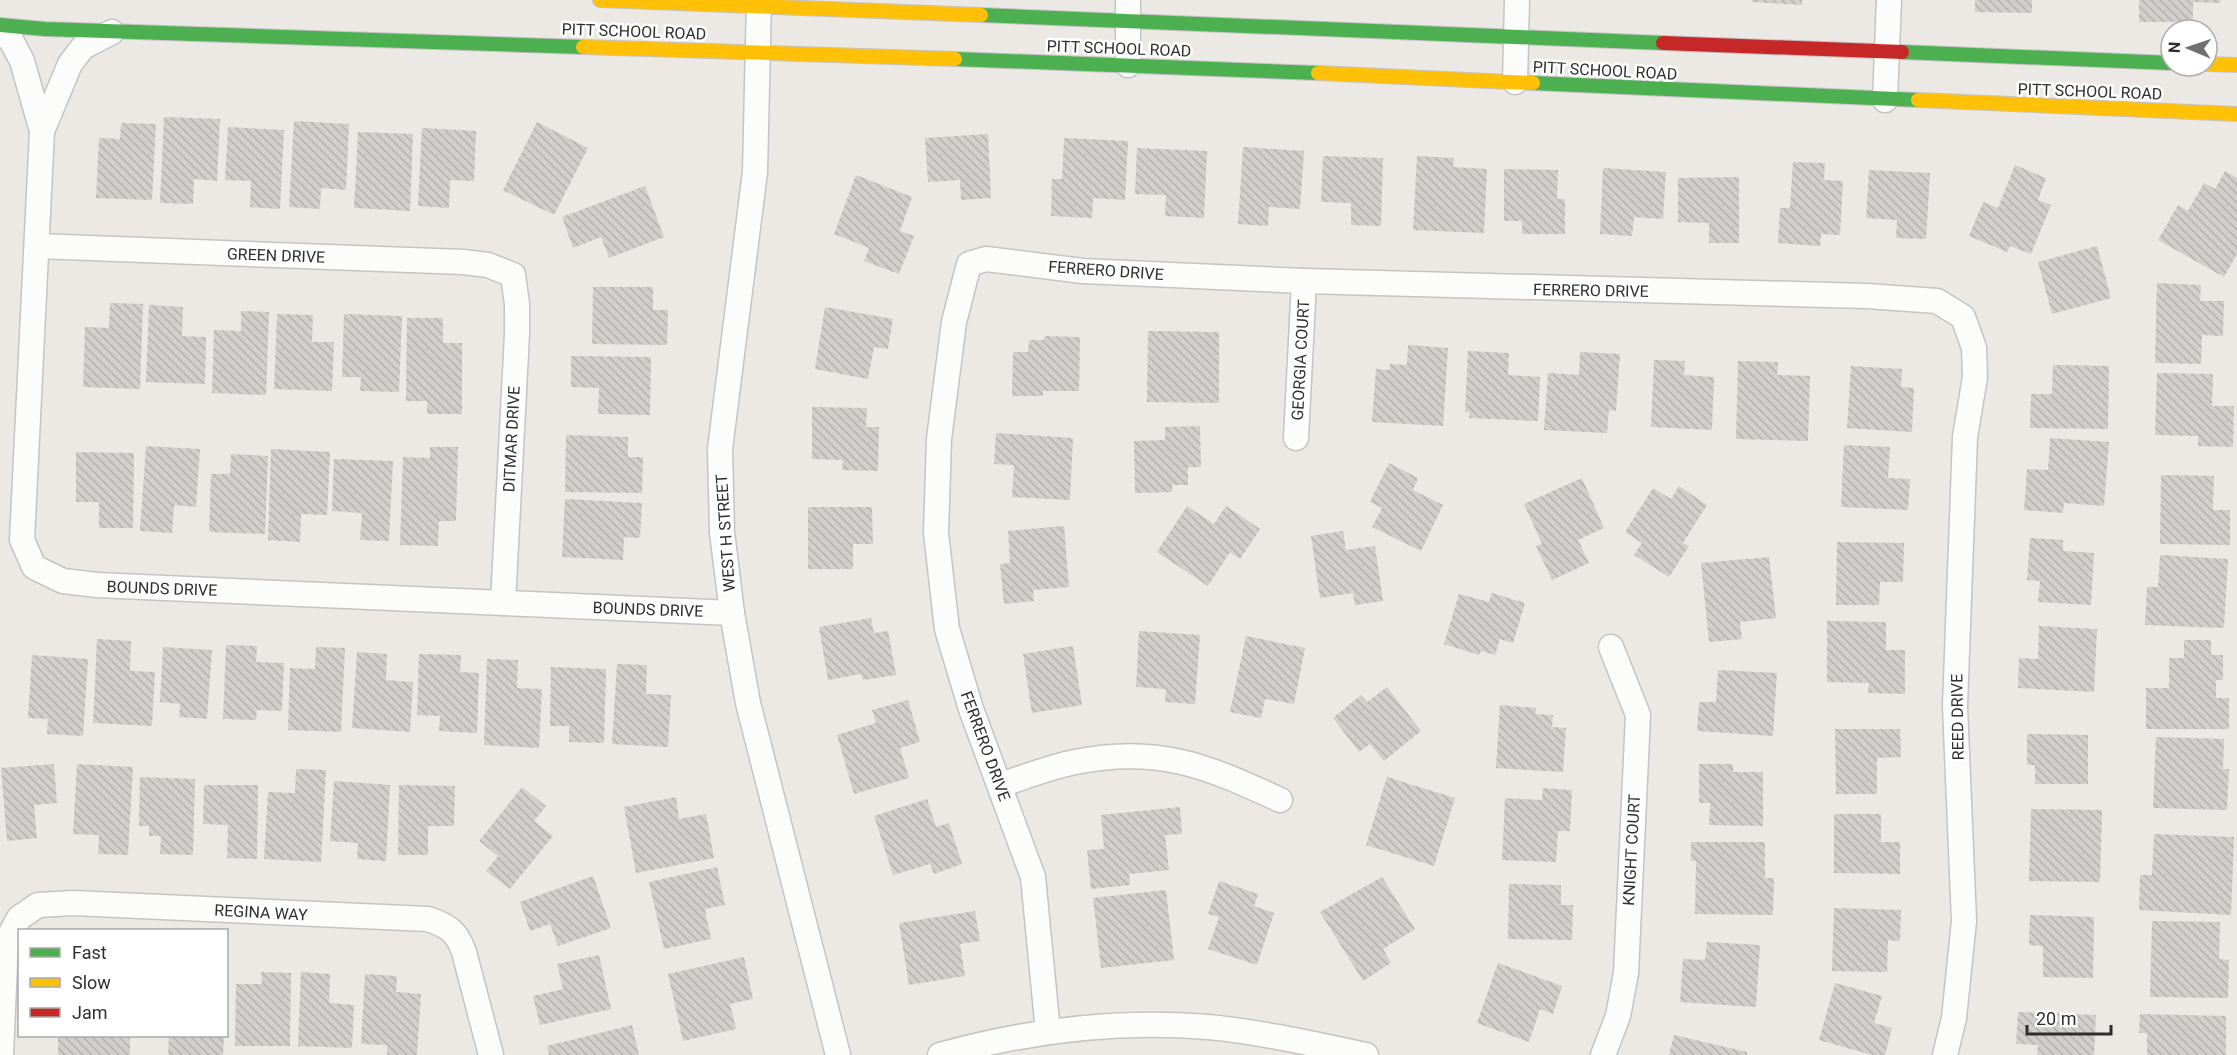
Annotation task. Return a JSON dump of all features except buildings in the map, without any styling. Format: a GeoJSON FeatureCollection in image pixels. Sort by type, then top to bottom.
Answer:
{"type":"FeatureCollection","features":[{"type":"Feature","properties":{"kind":"main road","name":"PITT SCHOOL ROAD"},"geometry":{"type":"LineString","coordinates":[[600,0],[1128,10],[1516,36],[2159,63]]}},
{"type":"Feature","properties":{"kind":"main road","name":"PITT SCHOOL ROAD"},"geometry":{"type":"LineString","coordinates":[[0,25],[115,31],[1128,65],[2237,114]]}},
{"type":"Feature","properties":{"kind":"main road"},"geometry":{"type":"LineString","coordinates":[[2219,64],[2237,65]]}},
{"type":"Feature","properties":{"kind":"street"},"geometry":{"type":"LineString","coordinates":[[1515,82],[1517,0]]}},
{"type":"Feature","properties":{"kind":"street"},"geometry":{"type":"LineString","coordinates":[[1885,100],[1889,0]]}},
{"type":"Feature","properties":{"kind":"street","name":"WEST H STREET"},"geometry":{"type":"LineString","coordinates":[[759,3],[755,172],[720,449],[722,532],[732,613],[748,703],[838,1055]]}},
{"type":"Feature","properties":{"kind":"street"},"geometry":{"type":"LineString","coordinates":[[1128,10],[1128,65]]}},
{"type":"Feature","properties":{"kind":"street","name":"BOUNDS DRIVE"},"geometry":{"type":"LineString","coordinates":[[42,131],[70,64],[83,47],[115,31]]}},
{"type":"Feature","properties":{"kind":"street","name":"BOUNDS DRIVE"},"geometry":{"type":"LineString","coordinates":[[0,32],[11,40],[22,61],[42,131],[22,540],[34,567],[63,581],[97,585],[732,613]]}},
{"type":"Feature","properties":{"kind":"street","name":"GREEN DRIVE"},"geometry":{"type":"LineString","coordinates":[[37,246],[463,262],[488,265],[513,274]]}},
{"type":"Feature","properties":{"kind":"street","name":"FERRERO DRIVE"},"geometry":{"type":"LineString","coordinates":[[1048,1032],[1033,877],[971,709],[947,629],[936,533],[939,439],[954,322],[969,264],[986,259],[1083,271],[1304,281],[1867,296],[1936,301],[1963,317],[1974,348],[1975,377]]}},
{"type":"Feature","properties":{"kind":"street","name":"DITMAR DRIVE"},"geometry":{"type":"LineString","coordinates":[[503,603],[517,334],[517,304],[513,274]]}},
{"type":"Feature","properties":{"kind":"street","name":"GEORGIA COURT"},"geometry":{"type":"LineString","coordinates":[[1296,438],[1304,281]]}},
{"type":"Feature","properties":{"kind":"street","name":"REED DRIVE"},"geometry":{"type":"LineString","coordinates":[[1945,1055],[1954,1018],[1964,921],[1955,706],[1965,437],[1975,377]]}},
{"type":"Feature","properties":{"kind":"street","name":"KNIGHT COURT"},"geometry":{"type":"LineString","coordinates":[[1603,1055],[1618,1016],[1626,973],[1638,715],[1611,647]]}},
{"type":"Feature","properties":{"kind":"street"},"geometry":{"type":"LineString","coordinates":[[1000,785],[1074,762],[1125,755],[1170,757],[1222,772],[1280,800]]}},
{"type":"Feature","properties":{"kind":"street","name":"REGINA WAY"},"geometry":{"type":"LineString","coordinates":[[1,1055],[6,942],[19,918],[38,905],[73,903],[428,920],[448,925],[459,937],[465,952],[491,1055]]}},
{"type":"Feature","properties":{"kind":"street"},"geometry":{"type":"LineString","coordinates":[[940,1055],[1048,1032],[1103,1027],[1207,1027],[1290,1038],[1366,1055]]}},
{"type":"Feature","properties":{"kind":"traffic: fast"},"geometry":{"type":"LineString","coordinates":[[981,15],[1663,43]]}},
{"type":"Feature","properties":{"kind":"traffic: fast"},"geometry":{"type":"LineString","coordinates":[[0,25],[45,29],[583,47]]}},
{"type":"Feature","properties":{"kind":"traffic: fast"},"geometry":{"type":"LineString","coordinates":[[1902,52],[2159,63]]}},
{"type":"Feature","properties":{"kind":"traffic: fast"},"geometry":{"type":"LineString","coordinates":[[955,59],[1318,73]]}},
{"type":"Feature","properties":{"kind":"traffic: fast"},"geometry":{"type":"LineString","coordinates":[[1533,83],[1918,100]]}},
{"type":"Feature","properties":{"kind":"traffic: slow"},"geometry":{"type":"LineString","coordinates":[[600,0],[981,15]]}},
{"type":"Feature","properties":{"kind":"traffic: slow"},"geometry":{"type":"LineString","coordinates":[[583,47],[955,59]]}},
{"type":"Feature","properties":{"kind":"traffic: slow"},"geometry":{"type":"LineString","coordinates":[[2219,64],[2237,65]]}},
{"type":"Feature","properties":{"kind":"traffic: slow"},"geometry":{"type":"LineString","coordinates":[[1318,73],[1533,83]]}},
{"type":"Feature","properties":{"kind":"traffic: slow"},"geometry":{"type":"LineString","coordinates":[[1918,100],[2237,114]]}},
{"type":"Feature","properties":{"kind":"traffic: jam"},"geometry":{"type":"LineString","coordinates":[[1663,43],[1902,52]]}}]}
